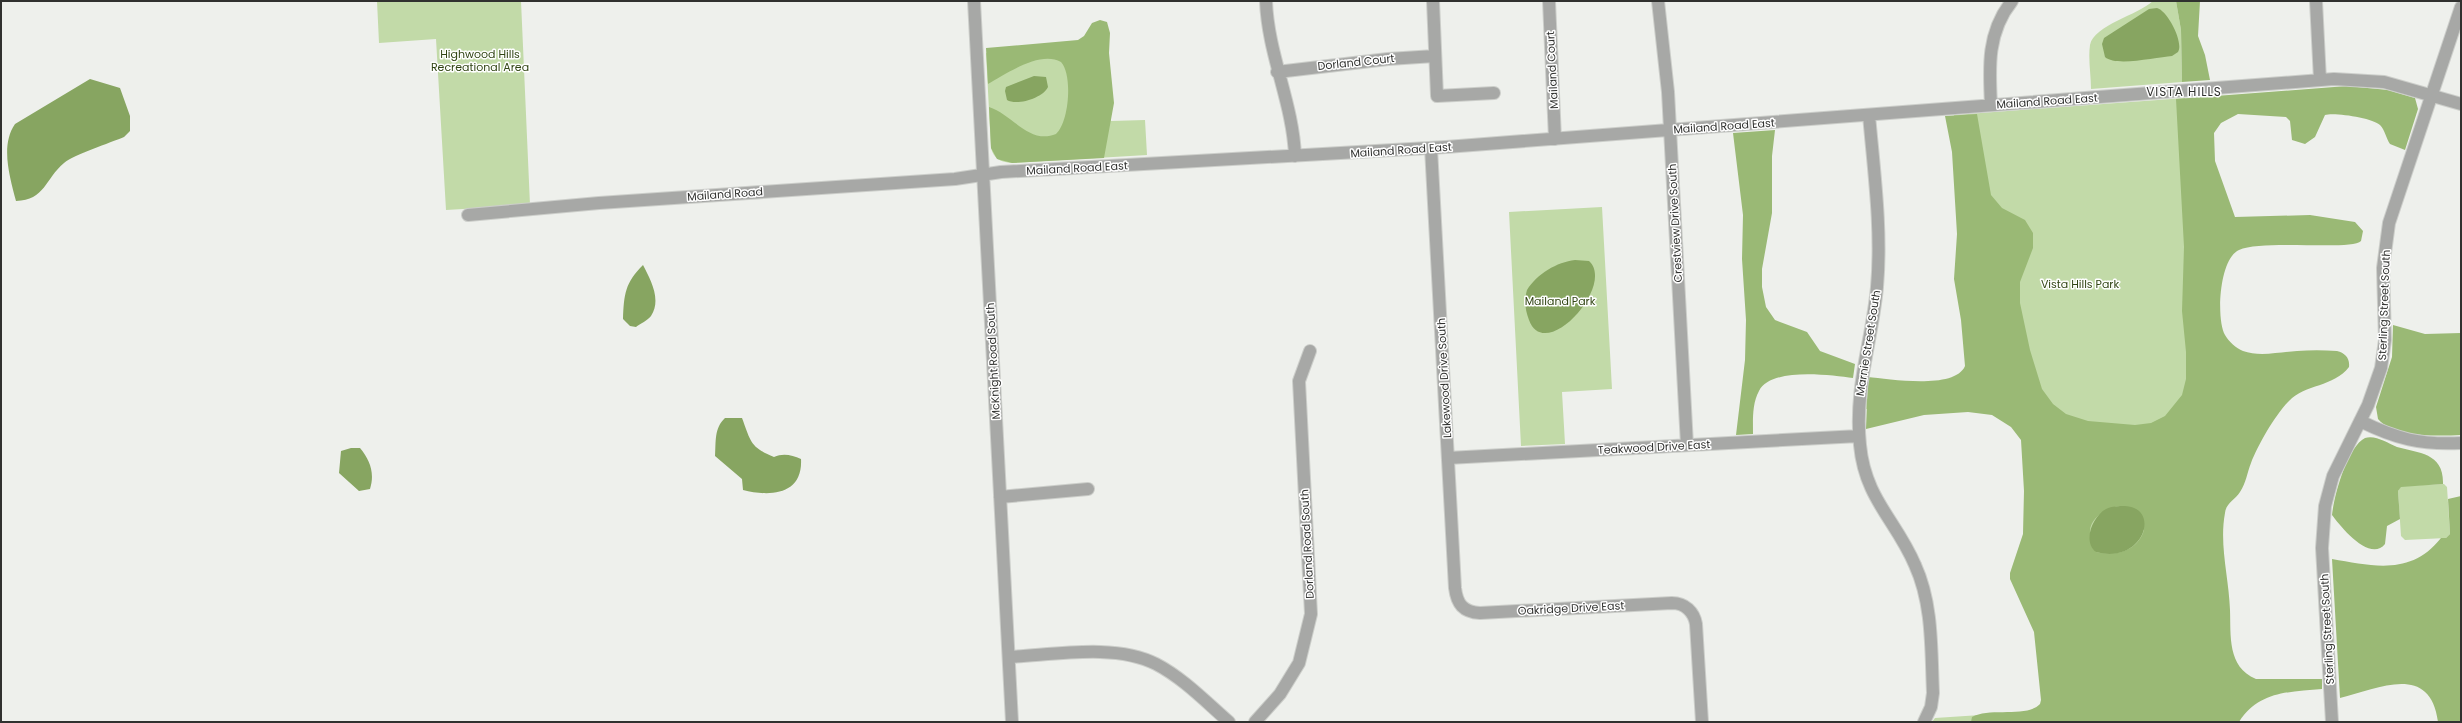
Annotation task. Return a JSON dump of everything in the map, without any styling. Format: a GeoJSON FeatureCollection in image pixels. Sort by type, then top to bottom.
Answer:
{"type":"FeatureCollection","features":[{"type":"Feature","properties":{"kind":"street","name":"McKnight Road South"},"geometry":{"type":"LineString","coordinates":[[974,1],[1012,722]]}},
{"type":"Feature","properties":{"kind":"street"},"geometry":{"type":"LineString","coordinates":[[1266,1],[1269,35],[1277,72],[1292,119],[1295,156]]}},
{"type":"Feature","properties":{"kind":"street"},"geometry":{"type":"LineString","coordinates":[[1433,1],[1438,96],[1494,94]]}},
{"type":"Feature","properties":{"kind":"street","name":"Mailand Court"},"geometry":{"type":"LineString","coordinates":[[1549,1],[1555,139]]}},
{"type":"Feature","properties":{"kind":"street","name":"Crestview Drive South"},"geometry":{"type":"LineString","coordinates":[[1658,1],[1666,73],[1670,130],[1687,445]]}},
{"type":"Feature","properties":{"kind":"street"},"geometry":{"type":"LineString","coordinates":[[1991,105],[1990,65],[1992,39],[1999,20],[2012,1]]}},
{"type":"Feature","properties":{"kind":"street"},"geometry":{"type":"LineString","coordinates":[[2316,1],[2320,80]]}},
{"type":"Feature","properties":{"kind":"street","name":"Sterling Street South"},"geometry":{"type":"LineString","coordinates":[[2332,722],[2322,548],[2323,518],[2333,476],[2376,386],[2384,357],[2383,268],[2390,223],[2461,7]]}},
{"type":"Feature","properties":{"kind":"street","name":"Dorland Court"},"geometry":{"type":"LineString","coordinates":[[1277,72],[1388,59],[1435,56]]}},
{"type":"Feature","properties":{"kind":"street","name":"Mailand Road East"},"geometry":{"type":"LineString","coordinates":[[983,175],[1001,172],[1432,148],[2320,80],[2374,80],[2432,94],[2461,104]]}},
{"type":"Feature","properties":{"kind":"street","name":"Marnie Street South"},"geometry":{"type":"LineString","coordinates":[[1870,114],[1878,231],[1878,264],[1873,317],[1861,378],[1859,436],[1863,462],[1870,487],[1882,512],[1911,555],[1926,597],[1933,693],[1931,707],[1924,722]]}},
{"type":"Feature","properties":{"kind":"street","name":"Lakewood Drive South"},"geometry":{"type":"LineString","coordinates":[[1432,148],[1455,588],[1456,598],[1462,607]]}},
{"type":"Feature","properties":{"kind":"street","name":"Mailand Road"},"geometry":{"type":"LineString","coordinates":[[468,215],[599,203],[955,179],[983,175]]}},
{"type":"Feature","properties":{"kind":"street","name":"Dorland Road South"},"geometry":{"type":"LineString","coordinates":[[1255,722],[1291,678],[1299,663],[1311,614],[1299,381],[1310,351]]}},
{"type":"Feature","properties":{"kind":"street"},"geometry":{"type":"LineString","coordinates":[[2360,421],[2388,435],[2411,441],[2430,444],[2461,443]]}},
{"type":"Feature","properties":{"kind":"street","name":"Teakwood Drive East"},"geometry":{"type":"LineString","coordinates":[[1448,458],[1859,436]]}},
{"type":"Feature","properties":{"kind":"street"},"geometry":{"type":"LineString","coordinates":[[1000,497],[1088,489]]}},
{"type":"Feature","properties":{"kind":"street","name":"Oakridge Drive East"},"geometry":{"type":"LineString","coordinates":[[1462,607],[1480,613],[1672,603],[1682,604],[1691,611],[1696,624],[1702,722]]}},
{"type":"Feature","properties":{"kind":"street"},"geometry":{"type":"LineString","coordinates":[[1009,657],[1104,652],[1143,658],[1175,676],[1229,722]]}},
{"type":"Feature","properties":{"kind":"green space","name":"Highwood Hills Recreational Area"},"geometry":{"type":"Polygon","coordinates":[[[377,1],[521,1],[530,205],[446,210],[436,39],[379,43],[377,1]]]}},
{"type":"Feature","properties":{"kind":"green space"},"geometry":{"type":"Polygon","coordinates":[[[2153,1],[2176,1],[2181,30],[2182,82],[2091,89],[2089,50],[2093,38],[2108,26],[2153,1]]]}},
{"type":"Feature","properties":{"kind":"green space"},"geometry":{"type":"Polygon","coordinates":[[[1106,46],[1111,121],[1145,120],[1147,155],[1012,163],[1004,162],[998,159],[992,152],[991,148],[986,53],[1106,46]]]}},
{"type":"Feature","properties":{"kind":"green space","name":"Vista Hills Park"},"geometry":{"type":"Polygon","coordinates":[[[2185,98],[2227,694],[2074,722],[1932,722],[1935,718],[2043,711],[2025,400],[1866,409],[1866,399],[1968,385],[1954,115],[2185,98]]]}},
{"type":"Feature","properties":{"kind":"green space","name":"Mailand Park"},"geometry":{"type":"Polygon","coordinates":[[[1602,207],[1612,389],[1562,392],[1565,444],[1521,446],[1509,212],[1602,207]]]}},
{"type":"Feature","properties":{"kind":"green space"},"geometry":{"type":"Polygon","coordinates":[[[2444,484],[2447,487],[2450,534],[2446,538],[2405,540],[2401,536],[2398,491],[2401,486],[2444,484]]]}},
{"type":"Feature","properties":{"kind":"shaded area"},"geometry":{"type":"Polygon","coordinates":[[[2176,1],[2200,1],[2198,36],[2205,55],[2210,80],[2182,82],[2181,30],[2176,1]]]}},
{"type":"Feature","properties":{"kind":"shaded area"},"geometry":{"type":"Polygon","coordinates":[[[2157,8],[2166,15],[2174,28],[2179,42],[2178,52],[2172,56],[2137,61],[2110,60],[2105,57],[2102,44],[2104,38],[2149,9],[2157,8]]]}},
{"type":"Feature","properties":{"kind":"shaded area"},"geometry":{"type":"Polygon","coordinates":[[[1100,20],[1107,22],[1110,33],[1109,53],[1114,103],[1104,158],[1012,163],[997,159],[991,148],[989,107],[1029,132],[1046,136],[1056,134],[1064,120],[1066,110],[1068,99],[1067,77],[1065,68],[1061,62],[1053,59],[1043,59],[1033,61],[1013,69],[988,84],[986,48],[1078,40],[1084,36],[1092,23],[1100,20]]]}},
{"type":"Feature","properties":{"kind":"shaded area"},"geometry":{"type":"Polygon","coordinates":[[[1034,76],[1046,77],[1048,87],[1041,95],[1029,100],[1017,102],[1007,100],[1005,91],[1006,87],[1034,76]]]}},
{"type":"Feature","properties":{"kind":"shaded area"},"geometry":{"type":"Polygon","coordinates":[[[90,79],[120,88],[130,116],[130,131],[124,137],[84,152],[64,163],[39,193],[26,200],[16,201],[9,172],[7,152],[10,133],[15,124],[90,79]]]}},
{"type":"Feature","properties":{"kind":"shaded area"},"geometry":{"type":"Polygon","coordinates":[[[2347,86],[2388,90],[2415,98],[2418,109],[2405,150],[2390,144],[2382,127],[2376,122],[2345,115],[2325,115],[2315,137],[2305,144],[2292,140],[2290,121],[2286,117],[2238,114],[2221,123],[2214,133],[2215,161],[2235,217],[2310,215],[2355,222],[2363,231],[2361,241],[2354,244],[2267,245],[2239,250],[2232,256],[2227,265],[2221,290],[2220,303],[2222,327],[2225,335],[2240,350],[2256,354],[2307,350],[2337,351],[2345,355],[2349,361],[2349,367],[2343,374],[2296,395],[2278,414],[2267,430],[2258,448],[2242,489],[2227,507],[2223,525],[2232,649],[2240,667],[2247,674],[2256,679],[2322,679],[2322,689],[2298,691],[2276,695],[2265,699],[2256,704],[2239,722],[1971,722],[1972,717],[1980,714],[2026,711],[2040,704],[2041,700],[2034,632],[2010,579],[2010,573],[2023,534],[2024,491],[2021,440],[2011,427],[1992,415],[1968,412],[1924,415],[1866,429],[1868,377],[1905,381],[1935,381],[1949,378],[1959,373],[1965,366],[1961,320],[1954,279],[1957,234],[1952,152],[1945,116],[1977,114],[1991,195],[2002,208],[2025,220],[2033,233],[2033,248],[2020,282],[2020,303],[2030,350],[2042,389],[2053,404],[2066,414],[2088,421],[2135,425],[2151,423],[2165,416],[2182,395],[2186,379],[2186,352],[2182,311],[2184,247],[2176,99],[2347,86]],[[2119,506],[2104,511],[2096,518],[2090,528],[2090,533],[2096,552],[2111,554],[2131,548],[2137,543],[2144,530],[2119,506]]]}},
{"type":"Feature","properties":{"kind":"shaded area"},"geometry":{"type":"Polygon","coordinates":[[[1775,130],[1772,156],[1772,213],[1762,269],[1762,287],[1766,307],[1775,320],[1807,332],[1820,351],[1855,364],[1853,378],[1802,374],[1776,378],[1766,383],[1759,391],[1755,401],[1753,412],[1753,434],[1736,435],[1745,360],[1746,320],[1742,259],[1743,215],[1733,133],[1775,130]]]}},
{"type":"Feature","properties":{"kind":"shaded area"},"geometry":{"type":"Polygon","coordinates":[[[1575,260],[1589,261],[1595,272],[1593,287],[1586,302],[1575,316],[1562,327],[1549,333],[1537,331],[1529,320],[1525,305],[1527,290],[1536,279],[1548,270],[1561,263],[1575,260]]]}},
{"type":"Feature","properties":{"kind":"shaded area"},"geometry":{"type":"Polygon","coordinates":[[[643,265],[654,289],[655,303],[651,316],[636,327],[630,326],[623,319],[624,303],[629,283],[643,265]]]}},
{"type":"Feature","properties":{"kind":"shaded area"},"geometry":{"type":"Polygon","coordinates":[[[2393,325],[2425,334],[2461,333],[2461,435],[2441,436],[2405,433],[2394,430],[2378,419],[2376,407],[2392,357],[2393,325]]]}},
{"type":"Feature","properties":{"kind":"shaded area"},"geometry":{"type":"Polygon","coordinates":[[[725,418],[742,418],[752,443],[760,450],[774,457],[788,455],[801,459],[800,471],[797,480],[783,491],[774,493],[743,490],[742,479],[715,456],[717,431],[721,422],[725,418]]]}},
{"type":"Feature","properties":{"kind":"shaded area"},"geometry":{"type":"Polygon","coordinates":[[[2365,438],[2377,438],[2397,447],[2429,456],[2435,460],[2442,474],[2443,484],[2401,487],[2398,491],[2400,519],[2387,526],[2385,544],[2379,549],[2372,549],[2356,541],[2332,515],[2335,496],[2347,461],[2358,443],[2365,438]]]}},
{"type":"Feature","properties":{"kind":"shaded area"},"geometry":{"type":"Polygon","coordinates":[[[351,448],[360,448],[369,462],[372,472],[370,489],[359,491],[339,473],[341,451],[351,448]]]}},
{"type":"Feature","properties":{"kind":"shaded area"},"geometry":{"type":"Polygon","coordinates":[[[2461,496],[2461,722],[2438,722],[2433,703],[2425,692],[2413,686],[2400,684],[2386,686],[2340,698],[2332,559],[2362,564],[2391,565],[2404,563],[2417,558],[2429,550],[2441,538],[2446,538],[2450,534],[2448,499],[2461,496]]]}},
{"type":"Feature","properties":{"kind":"shaded area"},"geometry":{"type":"Polygon","coordinates":[[[2116,506],[2125,506],[2136,509],[2143,516],[2144,525],[2142,535],[2136,544],[2126,551],[2112,554],[2096,552],[2090,542],[2093,523],[2101,512],[2106,509],[2116,506]]]}},
{"type":"Feature","properties":{"kind":"district","name":"VISTA HILLS"},"geometry":{"type":"Point","coordinates":[2184,91]}}]}
